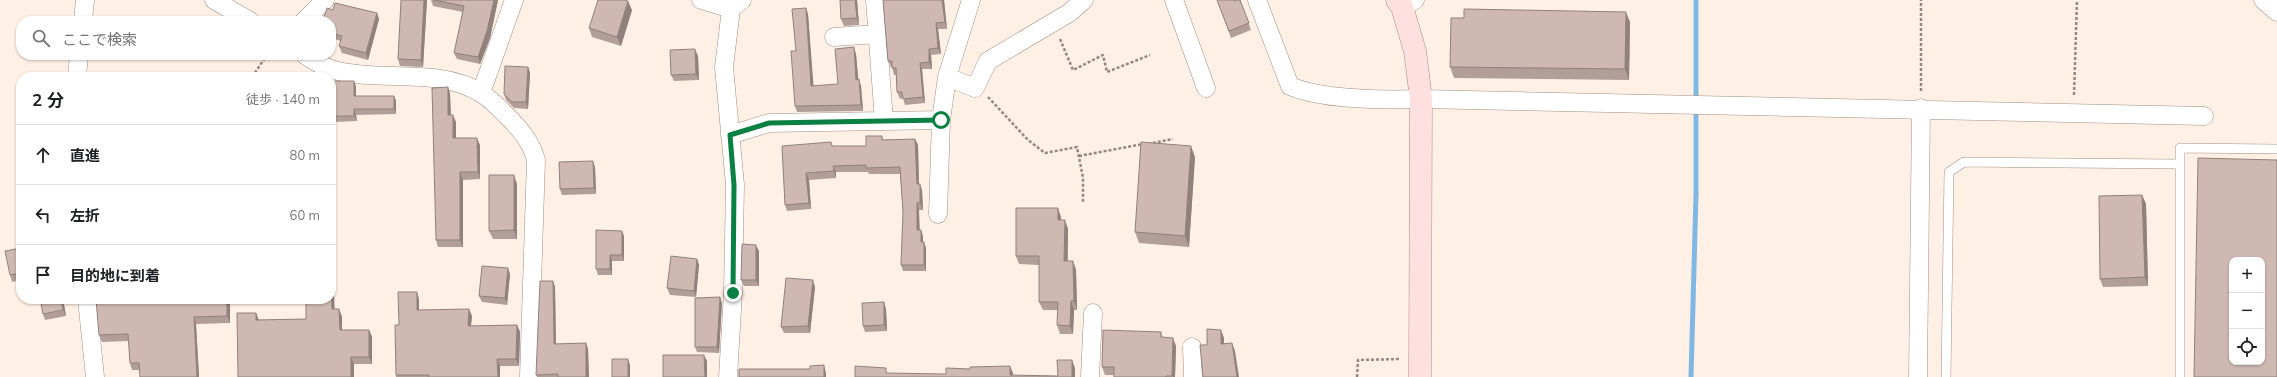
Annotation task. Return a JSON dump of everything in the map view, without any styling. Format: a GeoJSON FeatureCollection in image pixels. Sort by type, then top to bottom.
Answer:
{"type":"FeatureCollection","features":[{"type":"Feature","properties":{"kind":"street"},"geometry":{"type":"LineString","coordinates":[[83,16],[85,0]]}},
{"type":"Feature","properties":{"kind":"street"},"geometry":{"type":"LineString","coordinates":[[214,0],[241,16]]}},
{"type":"Feature","properties":{"kind":"street"},"geometry":{"type":"LineString","coordinates":[[309,16],[325,0]]}},
{"type":"Feature","properties":{"kind":"street"},"geometry":{"type":"LineString","coordinates":[[481,93],[514,0]]}},
{"type":"Feature","properties":{"kind":"street"},"geometry":{"type":"LineString","coordinates":[[701,0],[737,5],[724,67],[734,185],[733,293],[728,377]]}},
{"type":"Feature","properties":{"kind":"street"},"geometry":{"type":"LineString","coordinates":[[874,0],[884,121]]}},
{"type":"Feature","properties":{"kind":"street"},"geometry":{"type":"LineString","coordinates":[[938,214],[941,120],[947,77],[971,0]]}},
{"type":"Feature","properties":{"kind":"street"},"geometry":{"type":"LineString","coordinates":[[947,77],[975,88],[988,61],[1053,22],[1084,0]]}},
{"type":"Feature","properties":{"kind":"street"},"geometry":{"type":"LineString","coordinates":[[1174,0],[1206,88]]}},
{"type":"Feature","properties":{"kind":"street"},"geometry":{"type":"LineString","coordinates":[[1257,0],[1290,86],[1301,91],[1382,100],[1421,99],[1921,108],[2073,114],[2204,116]]}},
{"type":"Feature","properties":{"kind":"street"},"geometry":{"type":"LineString","coordinates":[[2263,0],[2277,12]]}},
{"type":"Feature","properties":{"kind":"street"},"geometry":{"type":"LineString","coordinates":[[1405,2],[1415,51],[1421,99],[1420,368]]}},
{"type":"Feature","properties":{"kind":"street"},"geometry":{"type":"LineString","coordinates":[[834,37],[877,34]]}},
{"type":"Feature","properties":{"kind":"street"},"geometry":{"type":"LineString","coordinates":[[77,72],[79,60]]}},
{"type":"Feature","properties":{"kind":"street"},"geometry":{"type":"LineString","coordinates":[[315,60],[336,71],[434,79],[460,84],[481,93],[521,131],[533,149],[536,160],[528,377]]}},
{"type":"Feature","properties":{"kind":"street"},"geometry":{"type":"LineString","coordinates":[[1918,377],[1921,108]]}},
{"type":"Feature","properties":{"kind":"street"},"geometry":{"type":"LineString","coordinates":[[730,135],[769,123],[941,120]]}},
{"type":"Feature","properties":{"kind":"street"},"geometry":{"type":"LineString","coordinates":[[88,304],[95,377]]}},
{"type":"Feature","properties":{"kind":"street"},"geometry":{"type":"LineString","coordinates":[[1090,377],[1093,313]]}},
{"type":"Feature","properties":{"kind":"street"},"geometry":{"type":"LineString","coordinates":[[1192,347],[1193,377]]}},
{"type":"Feature","properties":{"kind":"lane"},"geometry":{"type":"LineString","coordinates":[[2180,377],[2180,148],[2277,149]]}},
{"type":"Feature","properties":{"kind":"lane"},"geometry":{"type":"LineString","coordinates":[[1946,377],[1949,172],[1964,162],[2180,164]]}},
{"type":"Feature","properties":{"kind":"path"},"geometry":{"type":"LineString","coordinates":[[1921,0],[1921,108]]}},
{"type":"Feature","properties":{"kind":"path"},"geometry":{"type":"LineString","coordinates":[[2073,114],[2077,0]]}},
{"type":"Feature","properties":{"kind":"path"},"geometry":{"type":"LineString","coordinates":[[1053,22],[1073,70],[1103,55],[1107,72],[1150,55]]}},
{"type":"Feature","properties":{"kind":"path"},"geometry":{"type":"LineString","coordinates":[[255,72],[264,60]]}},
{"type":"Feature","properties":{"kind":"path"},"geometry":{"type":"LineString","coordinates":[[975,88],[990,99],[1009,122],[1028,140],[1045,153],[1077,147],[1083,178],[1083,202]]}},
{"type":"Feature","properties":{"kind":"path"},"geometry":{"type":"LineString","coordinates":[[1079,156],[1173,139]]}},
{"type":"Feature","properties":{"kind":"path"},"geometry":{"type":"LineString","coordinates":[[1357,377],[1358,360],[1420,368]]}},
{"type":"Feature","properties":{"kind":"building"},"geometry":{"type":"Polygon","coordinates":[[[401,0],[424,0],[421,60],[398,59],[401,0]]]}},
{"type":"Feature","properties":{"kind":"building"},"geometry":{"type":"Polygon","coordinates":[[[434,0],[494,0],[487,31],[478,57],[454,53],[464,6],[434,0]]]}},
{"type":"Feature","properties":{"kind":"building"},"geometry":{"type":"Polygon","coordinates":[[[598,0],[628,1],[617,37],[589,28],[598,0]]]}},
{"type":"Feature","properties":{"kind":"building"},"geometry":{"type":"Polygon","coordinates":[[[840,0],[855,0],[857,18],[841,19],[840,0]]]}},
{"type":"Feature","properties":{"kind":"building"},"geometry":{"type":"Polygon","coordinates":[[[883,0],[942,0],[945,22],[936,23],[938,48],[929,49],[929,62],[920,63],[923,97],[903,99],[902,92],[897,92],[896,68],[892,68],[892,61],[888,61],[883,0]]]}},
{"type":"Feature","properties":{"kind":"building"},"geometry":{"type":"Polygon","coordinates":[[[1217,0],[1240,0],[1249,23],[1229,31],[1217,0]]]}},
{"type":"Feature","properties":{"kind":"building"},"geometry":{"type":"Polygon","coordinates":[[[335,3],[377,13],[366,53],[339,46],[342,36],[336,34],[336,16],[325,16],[327,8],[333,10],[335,3]]]}},
{"type":"Feature","properties":{"kind":"building"},"geometry":{"type":"Polygon","coordinates":[[[806,8],[811,86],[838,84],[835,49],[854,47],[856,80],[859,79],[861,105],[795,106],[791,51],[796,51],[792,9],[806,8]]]}},
{"type":"Feature","properties":{"kind":"building"},"geometry":{"type":"Polygon","coordinates":[[[1464,9],[1626,12],[1625,69],[1450,67],[1451,18],[1464,18],[1464,9]]]}},
{"type":"Feature","properties":{"kind":"building"},"geometry":{"type":"Polygon","coordinates":[[[695,49],[696,74],[671,75],[670,50],[695,49]]]}},
{"type":"Feature","properties":{"kind":"building"},"geometry":{"type":"Polygon","coordinates":[[[505,66],[528,67],[526,102],[512,102],[504,94],[505,66]]]}},
{"type":"Feature","properties":{"kind":"building"},"geometry":{"type":"Polygon","coordinates":[[[336,81],[354,81],[354,96],[394,96],[394,109],[354,109],[354,116],[336,116],[336,81]]]}},
{"type":"Feature","properties":{"kind":"building"},"geometry":{"type":"Polygon","coordinates":[[[448,87],[448,115],[453,115],[453,138],[477,138],[478,172],[460,172],[460,240],[436,240],[432,88],[448,87]]]}},
{"type":"Feature","properties":{"kind":"building"},"geometry":{"type":"Polygon","coordinates":[[[866,136],[882,136],[882,140],[915,139],[917,184],[920,184],[920,203],[917,203],[917,230],[921,230],[921,242],[924,242],[924,265],[901,265],[903,212],[900,167],[866,168],[866,165],[833,166],[834,171],[806,173],[809,203],[785,205],[782,146],[831,142],[832,146],[866,146],[866,136]]]}},
{"type":"Feature","properties":{"kind":"building"},"geometry":{"type":"Polygon","coordinates":[[[1141,142],[1191,146],[1185,236],[1135,232],[1141,142]]]}},
{"type":"Feature","properties":{"kind":"building"},"geometry":{"type":"Polygon","coordinates":[[[2198,158],[2277,160],[2277,377],[2194,377],[2198,158]]]}},
{"type":"Feature","properties":{"kind":"building"},"geometry":{"type":"Polygon","coordinates":[[[593,161],[594,188],[560,189],[559,162],[593,161]]]}},
{"type":"Feature","properties":{"kind":"building"},"geometry":{"type":"Polygon","coordinates":[[[489,175],[514,175],[514,230],[489,231],[489,175]]]}},
{"type":"Feature","properties":{"kind":"building"},"geometry":{"type":"Polygon","coordinates":[[[2142,195],[2145,277],[2100,279],[2099,196],[2142,195]]]}},
{"type":"Feature","properties":{"kind":"building"},"geometry":{"type":"Polygon","coordinates":[[[1016,208],[1058,208],[1058,220],[1065,220],[1064,261],[1073,261],[1074,301],[1071,301],[1070,326],[1057,325],[1058,302],[1039,302],[1039,256],[1016,256],[1016,208]]]}},
{"type":"Feature","properties":{"kind":"building"},"geometry":{"type":"Polygon","coordinates":[[[596,230],[622,231],[622,255],[610,255],[610,269],[596,269],[596,230]]]}},
{"type":"Feature","properties":{"kind":"building"},"geometry":{"type":"Polygon","coordinates":[[[742,244],[756,245],[756,280],[741,280],[742,244]]]}},
{"type":"Feature","properties":{"kind":"building"},"geometry":{"type":"Polygon","coordinates":[[[16,249],[16,274],[10,275],[5,251],[16,249]]]}},
{"type":"Feature","properties":{"kind":"building"},"geometry":{"type":"Polygon","coordinates":[[[671,256],[697,259],[694,291],[667,288],[671,256]]]}},
{"type":"Feature","properties":{"kind":"building"},"geometry":{"type":"Polygon","coordinates":[[[482,266],[508,268],[505,298],[479,296],[482,266]]]}},
{"type":"Feature","properties":{"kind":"building"},"geometry":{"type":"Polygon","coordinates":[[[786,278],[813,280],[808,326],[781,327],[786,278]]]}},
{"type":"Feature","properties":{"kind":"building"},"geometry":{"type":"Polygon","coordinates":[[[540,281],[553,281],[554,344],[586,343],[586,377],[558,377],[558,374],[536,375],[540,281]]]}},
{"type":"Feature","properties":{"kind":"building"},"geometry":{"type":"Polygon","coordinates":[[[398,292],[417,292],[417,310],[469,309],[468,326],[517,325],[516,359],[497,359],[498,377],[428,377],[429,375],[396,375],[395,325],[399,325],[398,292]]]}},
{"type":"Feature","properties":{"kind":"building"},"geometry":{"type":"Polygon","coordinates":[[[720,297],[717,347],[695,347],[695,298],[720,297]]]}},
{"type":"Feature","properties":{"kind":"building"},"geometry":{"type":"Polygon","coordinates":[[[884,302],[884,325],[863,326],[862,303],[884,302]]]}},
{"type":"Feature","properties":{"kind":"building"},"geometry":{"type":"Polygon","coordinates":[[[41,304],[62,304],[63,310],[43,314],[41,304]]]}},
{"type":"Feature","properties":{"kind":"building"},"geometry":{"type":"Polygon","coordinates":[[[96,304],[227,304],[227,316],[194,317],[197,377],[140,377],[139,363],[130,363],[128,334],[99,335],[96,304]]]}},
{"type":"Feature","properties":{"kind":"building"},"geometry":{"type":"Polygon","coordinates":[[[306,304],[332,304],[332,309],[339,309],[340,330],[369,330],[369,357],[351,357],[351,377],[238,377],[237,313],[256,313],[256,320],[306,319],[306,304]]]}},
{"type":"Feature","properties":{"kind":"building"},"geometry":{"type":"Polygon","coordinates":[[[1207,329],[1221,330],[1221,344],[1232,343],[1237,377],[1203,377],[1200,345],[1207,345],[1207,329]]]}},
{"type":"Feature","properties":{"kind":"building"},"geometry":{"type":"Polygon","coordinates":[[[1103,330],[1161,332],[1161,337],[1173,338],[1172,376],[1114,377],[1114,367],[1102,367],[1103,330]]]}},
{"type":"Feature","properties":{"kind":"building"},"geometry":{"type":"Polygon","coordinates":[[[663,355],[704,355],[705,377],[663,377],[663,355]]]}},
{"type":"Feature","properties":{"kind":"building"},"geometry":{"type":"Polygon","coordinates":[[[612,359],[628,359],[628,377],[612,377],[612,359]]]}},
{"type":"Feature","properties":{"kind":"building"},"geometry":{"type":"Polygon","coordinates":[[[1057,360],[1072,360],[1072,377],[855,377],[855,366],[886,368],[886,373],[946,374],[946,368],[970,369],[970,367],[1010,366],[1010,375],[1058,376],[1057,360]]]}},
{"type":"Feature","properties":{"kind":"building"},"geometry":{"type":"Polygon","coordinates":[[[824,365],[824,377],[739,377],[739,369],[810,369],[810,366],[824,365]]]}},
{"type":"Feature","properties":{"kind":"waterway"},"geometry":{"type":"LineString","coordinates":[[1691,377],[1696,195],[1696,0]]}},
{"type":"Feature","properties":{"kind":"route"},"geometry":{"type":"LineString","coordinates":[[733,293],[734,185],[730,135],[769,123],[941,120]]}}]}
